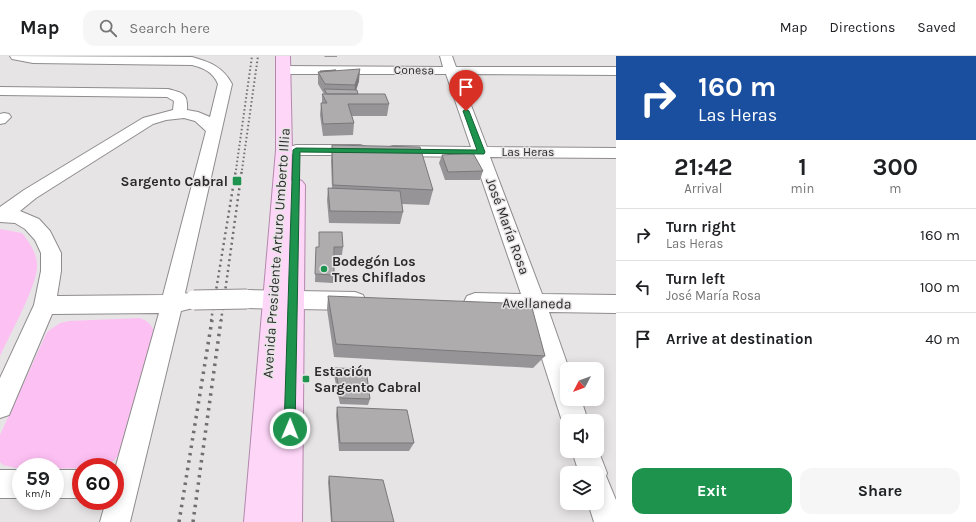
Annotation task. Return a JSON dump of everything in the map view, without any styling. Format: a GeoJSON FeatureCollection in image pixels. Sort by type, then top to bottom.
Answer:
{"type":"FeatureCollection","features":[{"type":"Feature","properties":{"kind":"main road","name":"Avenida Presidente Arturo Umberto Illia"},"geometry":{"type":"LineString","coordinates":[[259,522],[283,300],[296,150],[289,63]]}},
{"type":"Feature","properties":{"kind":"main road","name":"Avenida Presidente Arturo Umberto Illia"},"geometry":{"type":"LineString","coordinates":[[287,522],[283,300],[284,150],[289,63]]}},
{"type":"Feature","properties":{"kind":"street"},"geometry":{"type":"LineString","coordinates":[[16,56],[33,59],[185,61],[204,64],[215,69],[221,75],[225,84],[213,130],[183,302],[124,470]]}},
{"type":"Feature","properties":{"kind":"street","name":"José María Rosa"},"geometry":{"type":"LineString","coordinates":[[446,56],[535,303],[560,377]]}},
{"type":"Feature","properties":{"kind":"street","name":"Conesa"},"geometry":{"type":"LineString","coordinates":[[289,63],[451,70],[616,71]]}},
{"type":"Feature","properties":{"kind":"street"},"geometry":{"type":"LineString","coordinates":[[0,91],[168,93],[177,96],[181,100],[180,113]]}},
{"type":"Feature","properties":{"kind":"street"},"geometry":{"type":"LineString","coordinates":[[0,216],[30,194],[148,121],[162,115],[180,113],[202,119],[210,124],[213,130]]}},
{"type":"Feature","properties":{"kind":"street","name":"Las Heras"},"geometry":{"type":"LineString","coordinates":[[296,150],[616,153]]}},
{"type":"Feature","properties":{"kind":"street"},"geometry":{"type":"LineString","coordinates":[[0,216],[18,217],[32,224],[43,236],[51,253],[51,271],[45,304],[0,406]]}},
{"type":"Feature","properties":{"kind":"street"},"geometry":{"type":"LineString","coordinates":[[45,304],[183,302],[247,299],[372,301]]}},
{"type":"Feature","properties":{"kind":"street","name":"Avellaneda"},"geometry":{"type":"LineString","coordinates":[[458,302],[616,304]]}},
{"type":"Feature","properties":{"kind":"street"},"geometry":{"type":"LineString","coordinates":[[0,484],[12,484]]}},
{"type":"Feature","properties":{"kind":"street"},"geometry":{"type":"LineString","coordinates":[[604,507],[609,522]]}},
{"type":"Feature","properties":{"kind":"street"},"geometry":{"type":"LineString","coordinates":[[115,522],[116,510]]}},
{"type":"Feature","properties":{"kind":"shaded area"},"geometry":{"type":"Polygon","coordinates":[[[0,229],[22,233],[34,252],[37,265],[33,285],[0,356],[0,229]]]}},
{"type":"Feature","properties":{"kind":"shaded area"},"geometry":{"type":"Polygon","coordinates":[[[140,318],[151,325],[154,331],[156,338],[126,442],[117,458],[72,458],[72,468],[64,469],[64,458],[12,458],[12,467],[3,465],[0,462],[0,435],[47,332],[60,323],[69,321],[140,318]]]}},
{"type":"Feature","properties":{"kind":"building"},"geometry":{"type":"Polygon","coordinates":[[[360,69],[355,85],[325,84],[318,72],[360,69]]]}},
{"type":"Feature","properties":{"kind":"building"},"geometry":{"type":"Polygon","coordinates":[[[324,89],[357,90],[358,94],[327,94],[324,89]]]}},
{"type":"Feature","properties":{"kind":"building"},"geometry":{"type":"Polygon","coordinates":[[[322,94],[385,94],[389,104],[348,104],[354,123],[323,124],[321,103],[327,103],[322,94]]]}},
{"type":"Feature","properties":{"kind":"building"},"geometry":{"type":"Polygon","coordinates":[[[332,145],[420,147],[433,190],[333,185],[332,145]]]}},
{"type":"Feature","properties":{"kind":"building"},"geometry":{"type":"Polygon","coordinates":[[[473,153],[483,171],[448,172],[442,155],[473,153]]]}},
{"type":"Feature","properties":{"kind":"building"},"geometry":{"type":"Polygon","coordinates":[[[328,188],[400,191],[403,212],[330,211],[328,188]]]}},
{"type":"Feature","properties":{"kind":"building"},"geometry":{"type":"Polygon","coordinates":[[[319,232],[342,232],[343,247],[334,247],[334,275],[315,274],[316,247],[319,247],[319,232]]]}},
{"type":"Feature","properties":{"kind":"building"},"geometry":{"type":"Polygon","coordinates":[[[328,296],[531,304],[545,356],[336,344],[328,296]]]}},
{"type":"Feature","properties":{"kind":"building"},"geometry":{"type":"Polygon","coordinates":[[[335,368],[366,369],[370,399],[341,398],[335,368]]]}},
{"type":"Feature","properties":{"kind":"building"},"geometry":{"type":"Polygon","coordinates":[[[337,407],[407,410],[414,443],[340,443],[337,407]]]}},
{"type":"Feature","properties":{"kind":"building"},"geometry":{"type":"Polygon","coordinates":[[[329,476],[383,480],[394,522],[332,522],[329,476]]]}},
{"type":"Feature","properties":{"kind":"railway"},"geometry":{"type":"LineString","coordinates":[[236,170],[252,56]]}},
{"type":"Feature","properties":{"kind":"railway"},"geometry":{"type":"LineString","coordinates":[[242,170],[258,56]]}},
{"type":"Feature","properties":{"kind":"railway"},"geometry":{"type":"LineString","coordinates":[[211,321],[236,169]]}},
{"type":"Feature","properties":{"kind":"railway"},"geometry":{"type":"LineString","coordinates":[[221,321],[242,169]]}},
{"type":"Feature","properties":{"kind":"railway"},"geometry":{"type":"LineString","coordinates":[[179,522],[212,320]]}},
{"type":"Feature","properties":{"kind":"railway"},"geometry":{"type":"LineString","coordinates":[[193,522],[221,320]]}},
{"type":"Feature","properties":{"kind":"place","name":"Sargento Cabral"},"geometry":{"type":"Point","coordinates":[237,181]}},
{"type":"Feature","properties":{"kind":"place","name":"Bodegón Los Tres Chiflados"},"geometry":{"type":"Point","coordinates":[324,269]}},
{"type":"Feature","properties":{"kind":"place","name":"Estación Sargento Cabral"},"geometry":{"type":"Point","coordinates":[306,379]}},
{"type":"Feature","properties":{"kind":"route"},"geometry":{"type":"LineString","coordinates":[[290,429],[296,150],[481,152],[466,111]]}}]}
